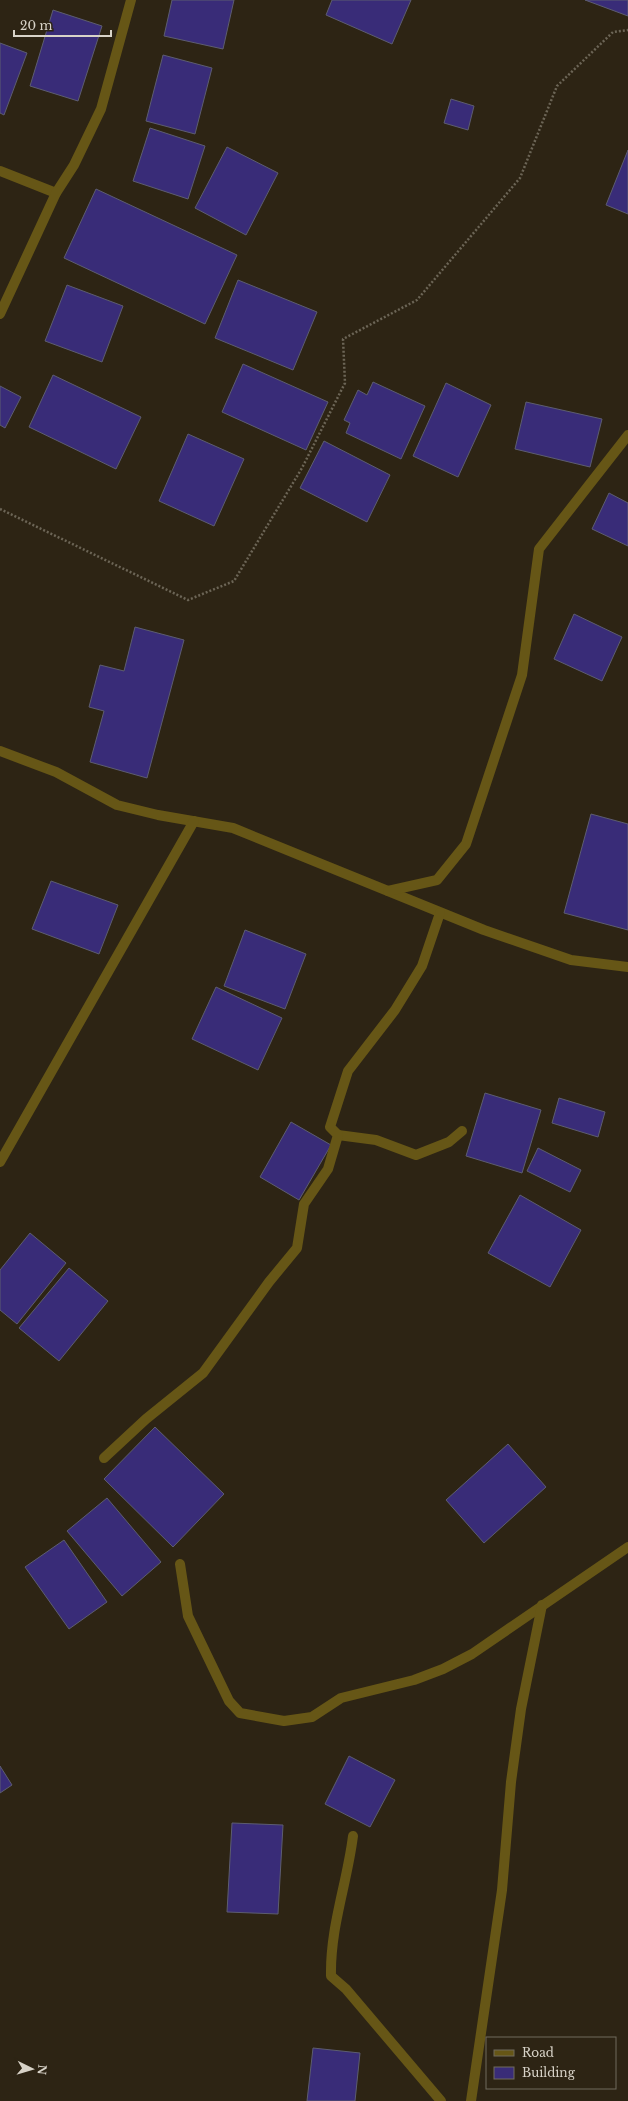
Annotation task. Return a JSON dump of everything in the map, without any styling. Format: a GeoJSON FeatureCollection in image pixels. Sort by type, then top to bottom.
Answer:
{"type":"FeatureCollection","features":[{"type":"Feature","properties":{"kind":"street"},"geometry":{"type":"LineString","coordinates":[[0,314],[56,193],[74,164],[101,109],[131,0]]}},
{"type":"Feature","properties":{"kind":"street"},"geometry":{"type":"LineString","coordinates":[[0,170],[56,193]]}},
{"type":"Feature","properties":{"kind":"street"},"geometry":{"type":"LineString","coordinates":[[388,891],[437,880],[466,844],[522,675],[539,549],[628,435]]}},
{"type":"Feature","properties":{"kind":"street"},"geometry":{"type":"LineString","coordinates":[[0,751],[56,772],[117,805],[233,828],[484,930],[571,960],[628,967]]}},
{"type":"Feature","properties":{"kind":"street"},"geometry":{"type":"LineString","coordinates":[[0,1162],[194,821]]}},
{"type":"Feature","properties":{"kind":"street"},"geometry":{"type":"LineString","coordinates":[[440,913],[422,966],[395,1010],[348,1071],[330,1127],[338,1135],[376,1140],[416,1156],[449,1142],[462,1131]]}},
{"type":"Feature","properties":{"kind":"street"},"geometry":{"type":"LineString","coordinates":[[104,1458],[146,1419],[203,1373],[269,1282],[297,1248],[304,1204],[328,1169],[338,1135]]}},
{"type":"Feature","properties":{"kind":"street"},"geometry":{"type":"LineString","coordinates":[[180,1564],[188,1616],[229,1701],[240,1713],[284,1721],[312,1717],[341,1698],[414,1680],[442,1669],[472,1654],[628,1547]]}},
{"type":"Feature","properties":{"kind":"street"},"geometry":{"type":"LineString","coordinates":[[471,2101],[502,1890],[510,1782],[521,1709],[542,1605]]}},
{"type":"Feature","properties":{"kind":"street"},"geometry":{"type":"LineString","coordinates":[[353,1836],[350,1859],[335,1923],[331,1951],[331,1976],[346,1989],[441,2101]]}},
{"type":"Feature","properties":{"kind":"path"},"geometry":{"type":"LineString","coordinates":[[0,509],[188,600],[234,581],[302,468],[345,383],[343,339],[417,300],[520,178],[557,86],[613,32],[628,30]]}},
{"type":"Feature","properties":{"kind":"building"},"geometry":{"type":"Polygon","coordinates":[[[172,0],[234,0],[223,49],[164,36],[172,0]]]}},
{"type":"Feature","properties":{"kind":"building"},"geometry":{"type":"Polygon","coordinates":[[[332,0],[411,0],[392,44],[326,15],[332,0]]]}},
{"type":"Feature","properties":{"kind":"building"},"geometry":{"type":"Polygon","coordinates":[[[585,0],[628,0],[628,16],[585,0]]]}},
{"type":"Feature","properties":{"kind":"building"},"geometry":{"type":"Polygon","coordinates":[[[53,10],[102,26],[78,101],[30,86],[53,10]]]}},
{"type":"Feature","properties":{"kind":"building"},"geometry":{"type":"Polygon","coordinates":[[[0,43],[27,53],[4,115],[0,113],[0,43]]]}},
{"type":"Feature","properties":{"kind":"building"},"geometry":{"type":"Polygon","coordinates":[[[163,55],[212,68],[195,134],[146,121],[163,55]]]}},
{"type":"Feature","properties":{"kind":"building"},"geometry":{"type":"Polygon","coordinates":[[[451,99],[474,106],[468,130],[444,123],[451,99]]]}},
{"type":"Feature","properties":{"kind":"building"},"geometry":{"type":"Polygon","coordinates":[[[150,128],[205,146],[188,199],[133,181],[150,128]]]}},
{"type":"Feature","properties":{"kind":"building"},"geometry":{"type":"Polygon","coordinates":[[[227,147],[278,173],[246,235],[195,208],[227,147]]]}},
{"type":"Feature","properties":{"kind":"building"},"geometry":{"type":"Polygon","coordinates":[[[628,150],[628,214],[606,205],[628,150]]]}},
{"type":"Feature","properties":{"kind":"building"},"geometry":{"type":"Polygon","coordinates":[[[96,189],[237,255],[205,324],[64,258],[96,189]]]}},
{"type":"Feature","properties":{"kind":"building"},"geometry":{"type":"Polygon","coordinates":[[[238,280],[317,312],[293,370],[215,338],[238,280]]]}},
{"type":"Feature","properties":{"kind":"building"},"geometry":{"type":"Polygon","coordinates":[[[67,285],[123,306],[102,362],[45,341],[67,285]]]}},
{"type":"Feature","properties":{"kind":"building"},"geometry":{"type":"Polygon","coordinates":[[[243,364],[328,402],[306,450],[222,412],[243,364]]]}},
{"type":"Feature","properties":{"kind":"building"},"geometry":{"type":"Polygon","coordinates":[[[53,375],[141,417],[116,469],[29,427],[53,375]]]}},
{"type":"Feature","properties":{"kind":"building"},"geometry":{"type":"Polygon","coordinates":[[[373,382],[425,406],[401,459],[346,433],[350,423],[344,420],[358,390],[367,395],[373,382]]]}},
{"type":"Feature","properties":{"kind":"building"},"geometry":{"type":"Polygon","coordinates":[[[446,383],[491,405],[458,477],[413,456],[446,383]]]}},
{"type":"Feature","properties":{"kind":"building"},"geometry":{"type":"Polygon","coordinates":[[[0,386],[21,397],[5,428],[0,425],[0,386]]]}},
{"type":"Feature","properties":{"kind":"building"},"geometry":{"type":"Polygon","coordinates":[[[526,402],[602,419],[590,467],[515,449],[526,402]]]}},
{"type":"Feature","properties":{"kind":"building"},"geometry":{"type":"Polygon","coordinates":[[[188,434],[244,459],[214,526],[159,501],[188,434]]]}},
{"type":"Feature","properties":{"kind":"building"},"geometry":{"type":"Polygon","coordinates":[[[324,441],[390,475],[367,522],[300,488],[324,441]]]}},
{"type":"Feature","properties":{"kind":"building"},"geometry":{"type":"Polygon","coordinates":[[[609,493],[628,503],[628,546],[592,529],[609,493]]]}},
{"type":"Feature","properties":{"kind":"building"},"geometry":{"type":"Polygon","coordinates":[[[574,614],[622,637],[602,681],[554,659],[574,614]]]}},
{"type":"Feature","properties":{"kind":"building"},"geometry":{"type":"Polygon","coordinates":[[[135,627],[184,640],[147,778],[90,762],[104,711],[89,707],[100,665],[124,671],[135,627]]]}},
{"type":"Feature","properties":{"kind":"building"},"geometry":{"type":"Polygon","coordinates":[[[591,814],[628,824],[628,930],[564,913],[591,814]]]}},
{"type":"Feature","properties":{"kind":"building"},"geometry":{"type":"Polygon","coordinates":[[[51,881],[118,905],[99,954],[32,929],[51,881]]]}},
{"type":"Feature","properties":{"kind":"building"},"geometry":{"type":"Polygon","coordinates":[[[245,930],[306,954],[285,1009],[224,986],[245,930]]]}},
{"type":"Feature","properties":{"kind":"building"},"geometry":{"type":"Polygon","coordinates":[[[216,987],[282,1018],[258,1070],[192,1039],[216,987]]]}},
{"type":"Feature","properties":{"kind":"building"},"geometry":{"type":"Polygon","coordinates":[[[485,1093],[541,1110],[522,1173],[466,1156],[485,1093]]]}},
{"type":"Feature","properties":{"kind":"building"},"geometry":{"type":"Polygon","coordinates":[[[559,1098],[605,1112],[598,1137],[552,1123],[559,1098]]]}},
{"type":"Feature","properties":{"kind":"building"},"geometry":{"type":"Polygon","coordinates":[[[291,1122],[331,1145],[299,1200],[260,1177],[291,1122]]]}},
{"type":"Feature","properties":{"kind":"building"},"geometry":{"type":"Polygon","coordinates":[[[538,1148],[581,1170],[570,1192],[527,1171],[538,1148]]]}},
{"type":"Feature","properties":{"kind":"building"},"geometry":{"type":"Polygon","coordinates":[[[520,1195],[581,1230],[550,1287],[488,1253],[520,1195]]]}},
{"type":"Feature","properties":{"kind":"building"},"geometry":{"type":"Polygon","coordinates":[[[30,1233],[66,1263],[17,1324],[0,1310],[0,1270],[30,1233]]]}},
{"type":"Feature","properties":{"kind":"building"},"geometry":{"type":"Polygon","coordinates":[[[69,1268],[108,1301],[59,1361],[19,1328],[69,1268]]]}},
{"type":"Feature","properties":{"kind":"building"},"geometry":{"type":"Polygon","coordinates":[[[155,1427],[224,1494],[173,1547],[104,1479],[155,1427]]]}},
{"type":"Feature","properties":{"kind":"building"},"geometry":{"type":"Polygon","coordinates":[[[508,1444],[546,1487],[484,1543],[446,1500],[508,1444]]]}},
{"type":"Feature","properties":{"kind":"building"},"geometry":{"type":"Polygon","coordinates":[[[107,1498],[161,1562],[122,1596],[67,1531],[107,1498]]]}},
{"type":"Feature","properties":{"kind":"building"},"geometry":{"type":"Polygon","coordinates":[[[64,1540],[107,1602],[69,1629],[25,1567],[64,1540]]]}},
{"type":"Feature","properties":{"kind":"building"},"geometry":{"type":"Polygon","coordinates":[[[349,1756],[395,1780],[370,1827],[325,1804],[349,1756]]]}},
{"type":"Feature","properties":{"kind":"building"},"geometry":{"type":"Polygon","coordinates":[[[0,1766],[12,1785],[0,1793],[0,1766]]]}},
{"type":"Feature","properties":{"kind":"building"},"geometry":{"type":"Polygon","coordinates":[[[232,1823],[283,1825],[278,1914],[227,1912],[232,1823]]]}},
{"type":"Feature","properties":{"kind":"building"},"geometry":{"type":"Polygon","coordinates":[[[313,2048],[360,2053],[355,2101],[307,2101],[313,2048]]]}}]}
